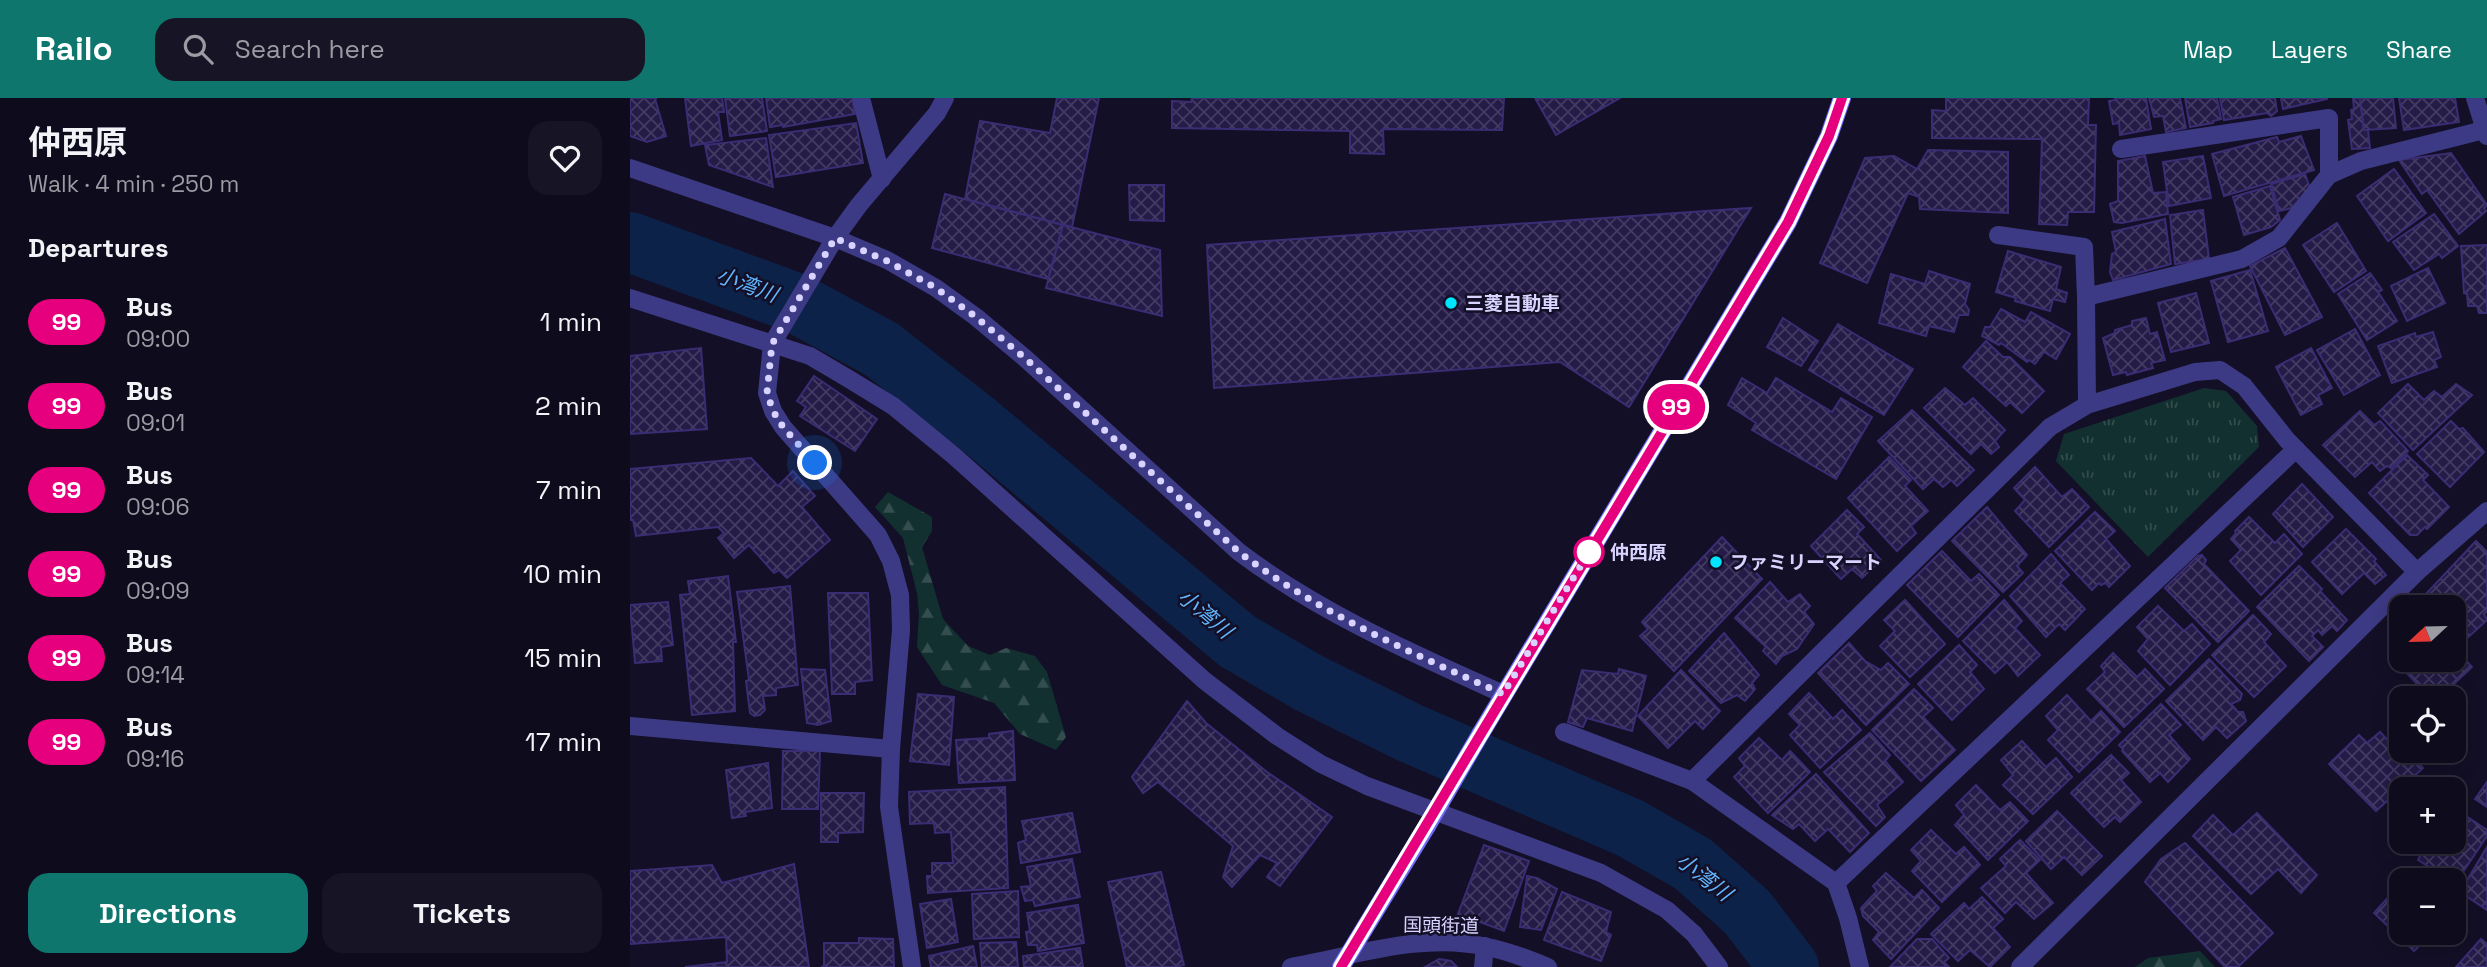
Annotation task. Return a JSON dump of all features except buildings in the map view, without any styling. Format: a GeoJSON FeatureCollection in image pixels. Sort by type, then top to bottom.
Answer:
{"type":"FeatureCollection","features":[{"type":"Feature","properties":{"kind":"street"},"geometry":{"type":"LineString","coordinates":[[861,98],[882,179]]}},
{"type":"Feature","properties":{"kind":"street"},"geometry":{"type":"LineString","coordinates":[[912,967],[889,807],[901,630],[900,595],[891,561],[878,535],[783,427],[773,411],[767,393],[772,344],[835,238],[937,113],[945,98]]}},
{"type":"Feature","properties":{"kind":"street"},"geometry":{"type":"LineString","coordinates":[[1345,961],[1788,222],[1829,136],[1842,98]]}},
{"type":"Feature","properties":{"kind":"street"},"geometry":{"type":"LineString","coordinates":[[2086,297],[2242,259],[2279,238],[2329,175],[2361,161],[2485,133],[2475,98]]}},
{"type":"Feature","properties":{"kind":"street"},"geometry":{"type":"LineString","coordinates":[[2121,149],[2329,118],[2329,175]]}},
{"type":"Feature","properties":{"kind":"street"},"geometry":{"type":"LineString","coordinates":[[630,168],[835,238],[887,261],[936,288],[1026,359],[1239,552],[1275,579],[1368,632],[1503,694]]}},
{"type":"Feature","properties":{"kind":"street"},"geometry":{"type":"LineString","coordinates":[[1998,235],[2084,247],[2087,405]]}},
{"type":"Feature","properties":{"kind":"street"},"geometry":{"type":"LineString","coordinates":[[630,298],[810,356],[893,406],[953,455],[1205,681],[1277,736],[1321,764],[1367,786],[1601,873],[1667,910],[1694,934],[1720,967]]}},
{"type":"Feature","properties":{"kind":"street"},"geometry":{"type":"LineString","coordinates":[[1692,781],[2050,427],[2087,405],[2195,372],[2220,370],[2244,386],[2296,449],[2417,572]]}},
{"type":"Feature","properties":{"kind":"street"},"geometry":{"type":"LineString","coordinates":[[1836,883],[2296,449]]}},
{"type":"Feature","properties":{"kind":"street"},"geometry":{"type":"LineString","coordinates":[[2020,967],[2417,572],[2487,511]]}},
{"type":"Feature","properties":{"kind":"street"},"geometry":{"type":"LineString","coordinates":[[630,726],[891,749]]}},
{"type":"Feature","properties":{"kind":"street"},"geometry":{"type":"LineString","coordinates":[[1564,732],[1692,781],[1836,883],[1860,967]]}},
{"type":"Feature","properties":{"kind":"street","name":"国頭街道"},"geometry":{"type":"LineString","coordinates":[[1291,967],[1345,961],[1390,946],[1436,943],[1485,946],[1548,967]]}},
{"type":"Feature","properties":{"kind":"street"},"geometry":{"type":"LineString","coordinates":[[1483,967],[1485,946]]}},
{"type":"Feature","properties":{"kind":"green space"},"geometry":{"type":"Polygon","coordinates":[[[2204,388],[2226,391],[2257,426],[2259,447],[2148,557],[2056,461],[2064,434],[2204,388]]]}},
{"type":"Feature","properties":{"kind":"green space"},"geometry":{"type":"Polygon","coordinates":[[[888,492],[932,517],[932,531],[922,547],[943,619],[968,646],[990,655],[1006,648],[1035,656],[1047,672],[1066,737],[1056,750],[1020,734],[994,703],[942,685],[917,647],[917,593],[903,538],[875,507],[888,492]]]}},
{"type":"Feature","properties":{"kind":"green space"},"geometry":{"type":"Polygon","coordinates":[[[2200,951],[2215,967],[2135,967],[2148,958],[2200,951]]]}},
{"type":"Feature","properties":{"kind":"waterway","name":"小湾川"},"geometry":{"type":"LineString","coordinates":[[630,242],[796,303],[881,349],[976,423],[1237,641],[1309,683],[1410,733],[1630,828],[1693,864],[1747,912],[1789,967]]}},
{"type":"Feature","properties":{"kind":"bus line","name":"99"},"geometry":{"type":"LineString","coordinates":[[1341,967],[1788,222],[1829,136],[1842,98]]}},
{"type":"Feature","properties":{"kind":"place","name":"三菱自動車"},"geometry":{"type":"Point","coordinates":[1451,303]}},
{"type":"Feature","properties":{"kind":"place","name":"仲西原"},"geometry":{"type":"Point","coordinates":[1589,552]}},
{"type":"Feature","properties":{"kind":"place","name":"ファミリーマート"},"geometry":{"type":"Point","coordinates":[1716,562]}},
{"type":"Feature","properties":{"kind":"route"},"geometry":{"type":"LineString","coordinates":[[815,463],[783,427],[773,411],[767,393],[772,344],[835,238],[887,261],[936,288],[976,317],[1239,552],[1275,579],[1327,611],[1378,637],[1503,694],[1589,552]]}}]}
